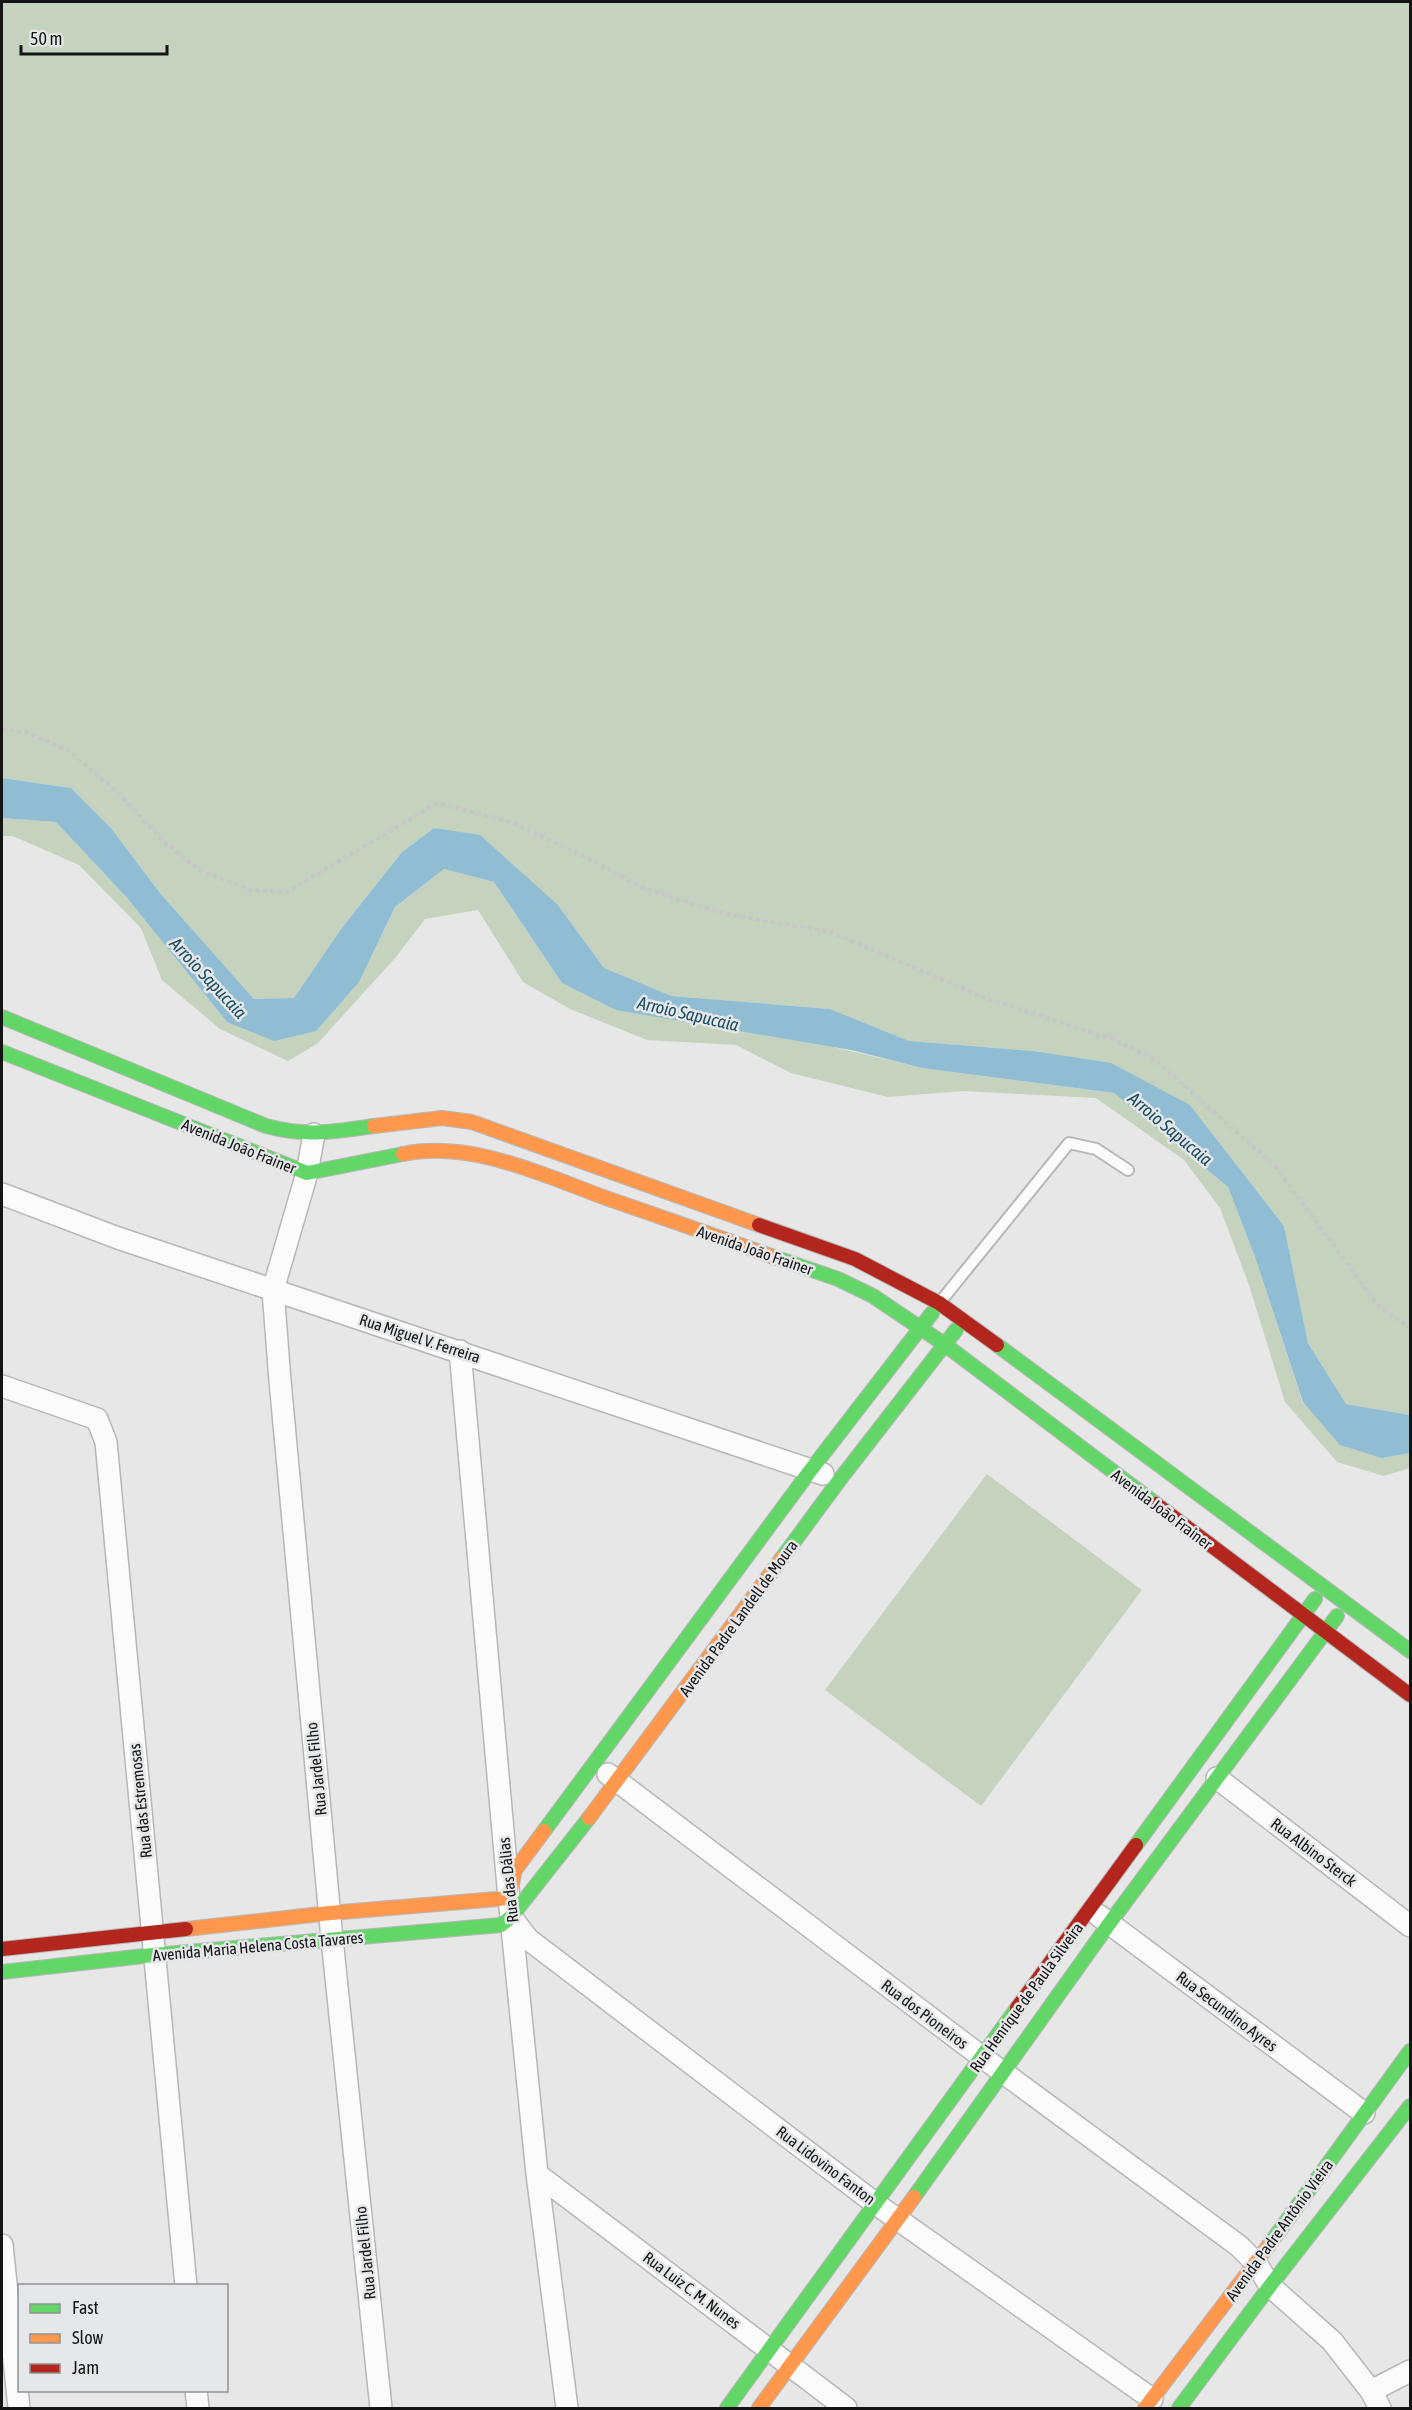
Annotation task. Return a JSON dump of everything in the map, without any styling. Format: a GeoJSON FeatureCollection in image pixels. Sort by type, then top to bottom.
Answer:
{"type":"FeatureCollection","features":[{"type":"Feature","properties":{"kind":"street","name":"Avenida João Frainer"},"geometry":{"type":"LineString","coordinates":[[2,1017],[266,1126],[290,1132],[314,1134],[442,1118],[472,1122],[855,1259],[939,1303],[1410,1651]]}},
{"type":"Feature","properties":{"kind":"street","name":"Avenida João Frainer"},"geometry":{"type":"LineString","coordinates":[[2,1052],[307,1173],[420,1150],[459,1151],[514,1165],[838,1279],[873,1296],[944,1344],[1410,1695]]}},
{"type":"Feature","properties":{"kind":"street","name":"Rua Jardel Filho"},"geometry":{"type":"LineString","coordinates":[[314,1134],[307,1173],[273,1290],[295,1556],[381,2409]]}},
{"type":"Feature","properties":{"kind":"street","name":"Rua Miguel V. Ferreira"},"geometry":{"type":"LineString","coordinates":[[2,1194],[118,1238],[460,1351],[810,1471],[841,1478]]}},
{"type":"Feature","properties":{"kind":"street","name":"Avenida Padre Landell de Moura"},"geometry":{"type":"LineString","coordinates":[[510,1907],[515,1870],[810,1471],[939,1303]]}},
{"type":"Feature","properties":{"kind":"street","name":"Avenida Padre Landell de Moura"},"geometry":{"type":"LineString","coordinates":[[510,1907],[618,1781],[841,1478],[964,1321]]}},
{"type":"Feature","properties":{"kind":"street","name":"Rua das Dálias"},"geometry":{"type":"LineString","coordinates":[[460,1351],[510,1907],[537,2174],[567,2409]]}},
{"type":"Feature","properties":{"kind":"street","name":"Rua das Estremosas"},"geometry":{"type":"LineString","coordinates":[[2,1386],[97,1419],[106,1442],[186,2284]]}},
{"type":"Feature","properties":{"kind":"street","name":"Rua Henrique de Paula Silveira"},"geometry":{"type":"LineString","coordinates":[[727,2409],[1324,1587]]}},
{"type":"Feature","properties":{"kind":"street","name":"Rua Henrique de Paula Silveira"},"geometry":{"type":"LineString","coordinates":[[759,2409],[1109,1924],[1346,1603]]}},
{"type":"Feature","properties":{"kind":"street","name":"Rua dos Pioneiros"},"geometry":{"type":"LineString","coordinates":[[594,1765],[982,2057],[1239,2246],[1256,2263],[1270,2286],[1332,2341],[1375,2400]]}},
{"type":"Feature","properties":{"kind":"street","name":"Rua Albino Sterck"},"geometry":{"type":"LineString","coordinates":[[1217,1778],[1410,1926]]}},
{"type":"Feature","properties":{"kind":"street","name":"Avenida Maria Helena Costa Tavares"},"geometry":{"type":"LineString","coordinates":[[2,1949],[330,1913],[510,1907],[501,1925],[153,1955],[2,1972]]}},
{"type":"Feature","properties":{"kind":"street","name":"Rua Lidovino Fanton"},"geometry":{"type":"LineString","coordinates":[[510,1907],[528,1939],[876,2204],[899,2218],[1148,2404]]}},
{"type":"Feature","properties":{"kind":"street","name":"Rua Secundino Ayres"},"geometry":{"type":"LineString","coordinates":[[1090,1908],[1364,2113]]}},
{"type":"Feature","properties":{"kind":"street"},"geometry":{"type":"LineString","coordinates":[[1050,1963],[1071,1979]]}},
{"type":"Feature","properties":{"kind":"street","name":"Avenida Padre Antônio Vieira"},"geometry":{"type":"LineString","coordinates":[[1148,2404],[1256,2263],[1410,2051]]}},
{"type":"Feature","properties":{"kind":"street","name":"Avenida Padre Antônio Vieira"},"geometry":{"type":"LineString","coordinates":[[1179,2409],[1270,2286],[1410,2106]]}},
{"type":"Feature","properties":{"kind":"street","name":"Rua Luiz C. M. Nunes"},"geometry":{"type":"LineString","coordinates":[[537,2174],[846,2409]]}},
{"type":"Feature","properties":{"kind":"street"},"geometry":{"type":"LineString","coordinates":[[2,2245],[19,2409]]}},
{"type":"Feature","properties":{"kind":"street"},"geometry":{"type":"LineString","coordinates":[[1375,2400],[1410,2371]]}},
{"type":"Feature","properties":{"kind":"street"},"geometry":{"type":"LineString","coordinates":[[196,2392],[198,2409]]}},
{"type":"Feature","properties":{"kind":"lane"},"geometry":{"type":"LineString","coordinates":[[939,1303],[1070,1143],[1096,1149],[1128,1170]]}},
{"type":"Feature","properties":{"kind":"path"},"geometry":{"type":"LineString","coordinates":[[2,729],[28,734],[69,751],[119,794],[164,842],[201,871],[250,890],[287,892],[437,803],[511,822],[641,886],[726,914],[831,932],[985,998],[1112,1039],[1154,1059],[1275,1166],[1379,1307],[1410,1328]]}},
{"type":"Feature","properties":{"kind":"green space"},"geometry":{"type":"Polygon","coordinates":[[[2,2],[1410,2],[1410,1415],[1346,1404],[1308,1343],[1284,1226],[1190,1105],[1033,1051],[909,1041],[830,1009],[672,996],[604,968],[558,905],[434,828],[402,852],[341,929],[294,998],[254,999],[160,893],[111,828],[71,788],[2,778],[2,2]]]}},
{"type":"Feature","properties":{"kind":"green space"},"geometry":{"type":"Polygon","coordinates":[[[2,818],[56,822],[128,899],[227,1022],[359,982],[395,907],[444,869],[494,882],[562,983],[922,1068],[1114,1093],[1228,1187],[1255,1257],[1303,1403],[1382,1458],[1410,1453],[1410,1468],[1384,1476],[1337,1462],[1285,1402],[1249,1285],[1220,1208],[1184,1160],[1096,1098],[963,1091],[888,1097],[791,1073],[736,1045],[647,1040],[570,1009],[523,982],[478,910],[425,919],[396,957],[318,1043],[288,1061],[220,1029],[162,980],[141,928],[79,865],[13,836],[2,836],[2,818]]]}},
{"type":"Feature","properties":{"kind":"green space"},"geometry":{"type":"Polygon","coordinates":[[[987,1474],[1142,1590],[981,1806],[825,1690],[987,1474]]]}},
{"type":"Feature","properties":{"kind":"water","name":"Arroio Sapucaia"},"geometry":{"type":"Polygon","coordinates":[[[2,778],[71,788],[111,828],[160,893],[254,999],[294,998],[341,929],[402,852],[434,828],[480,835],[558,905],[604,968],[672,996],[830,1009],[909,1041],[1033,1051],[1111,1063],[1190,1105],[1284,1226],[1308,1343],[1346,1404],[1410,1415],[1410,1453],[1382,1458],[1340,1445],[1303,1402],[1255,1257],[1228,1187],[1114,1093],[922,1068],[851,1050],[616,1010],[562,983],[494,882],[444,869],[395,907],[359,982],[316,1031],[274,1041],[227,1022],[128,899],[56,822],[2,818],[2,778]]]}},
{"type":"Feature","properties":{"kind":"traffic: fast"},"geometry":{"type":"LineString","coordinates":[[2,1017],[266,1126],[308,1132],[332,1132],[374,1126]]}},
{"type":"Feature","properties":{"kind":"traffic: fast"},"geometry":{"type":"LineString","coordinates":[[2,1052],[307,1173],[403,1154]]}},
{"type":"Feature","properties":{"kind":"traffic: fast"},"geometry":{"type":"LineString","coordinates":[[771,1256],[838,1279],[873,1296],[944,1344],[1156,1504]]}},
{"type":"Feature","properties":{"kind":"traffic: fast"},"geometry":{"type":"LineString","coordinates":[[544,1831],[810,1471],[932,1313]]}},
{"type":"Feature","properties":{"kind":"traffic: fast"},"geometry":{"type":"LineString","coordinates":[[782,1558],[956,1330]]}},
{"type":"Feature","properties":{"kind":"traffic: fast"},"geometry":{"type":"LineString","coordinates":[[997,1345],[1410,1651]]}},
{"type":"Feature","properties":{"kind":"traffic: fast"},"geometry":{"type":"LineString","coordinates":[[1136,1845],[1315,1599]]}},
{"type":"Feature","properties":{"kind":"traffic: fast"},"geometry":{"type":"LineString","coordinates":[[914,2197],[1109,1924],[1337,1616]]}},
{"type":"Feature","properties":{"kind":"traffic: fast"},"geometry":{"type":"LineString","coordinates":[[2,1972],[153,1955],[501,1925],[511,1917],[589,1818]]}},
{"type":"Feature","properties":{"kind":"traffic: fast"},"geometry":{"type":"LineString","coordinates":[[727,2408],[1017,2008]]}},
{"type":"Feature","properties":{"kind":"traffic: fast"},"geometry":{"type":"LineString","coordinates":[[1269,2245],[1410,2051]]}},
{"type":"Feature","properties":{"kind":"traffic: fast"},"geometry":{"type":"LineString","coordinates":[[1179,2408],[1270,2286],[1410,2106]]}},
{"type":"Feature","properties":{"kind":"traffic: slow"},"geometry":{"type":"LineString","coordinates":[[374,1126],[442,1118],[472,1122],[759,1225]]}},
{"type":"Feature","properties":{"kind":"traffic: slow"},"geometry":{"type":"LineString","coordinates":[[403,1154],[429,1151],[455,1152],[506,1162],[771,1256]]}},
{"type":"Feature","properties":{"kind":"traffic: slow"},"geometry":{"type":"LineString","coordinates":[[589,1818],[782,1558]]}},
{"type":"Feature","properties":{"kind":"traffic: slow"},"geometry":{"type":"LineString","coordinates":[[186,1929],[330,1913],[509,1898],[515,1870],[544,1831]]}},
{"type":"Feature","properties":{"kind":"traffic: slow"},"geometry":{"type":"LineString","coordinates":[[759,2408],[914,2197]]}},
{"type":"Feature","properties":{"kind":"traffic: slow"},"geometry":{"type":"LineString","coordinates":[[1145,2408],[1269,2245]]}},
{"type":"Feature","properties":{"kind":"traffic: jam"},"geometry":{"type":"LineString","coordinates":[[759,1225],[855,1259],[939,1303],[997,1345]]}},
{"type":"Feature","properties":{"kind":"traffic: jam"},"geometry":{"type":"LineString","coordinates":[[1156,1504],[1410,1695]]}},
{"type":"Feature","properties":{"kind":"traffic: jam"},"geometry":{"type":"LineString","coordinates":[[1017,2008],[1136,1845]]}},
{"type":"Feature","properties":{"kind":"traffic: jam"},"geometry":{"type":"LineString","coordinates":[[2,1949],[186,1929]]}}]}
